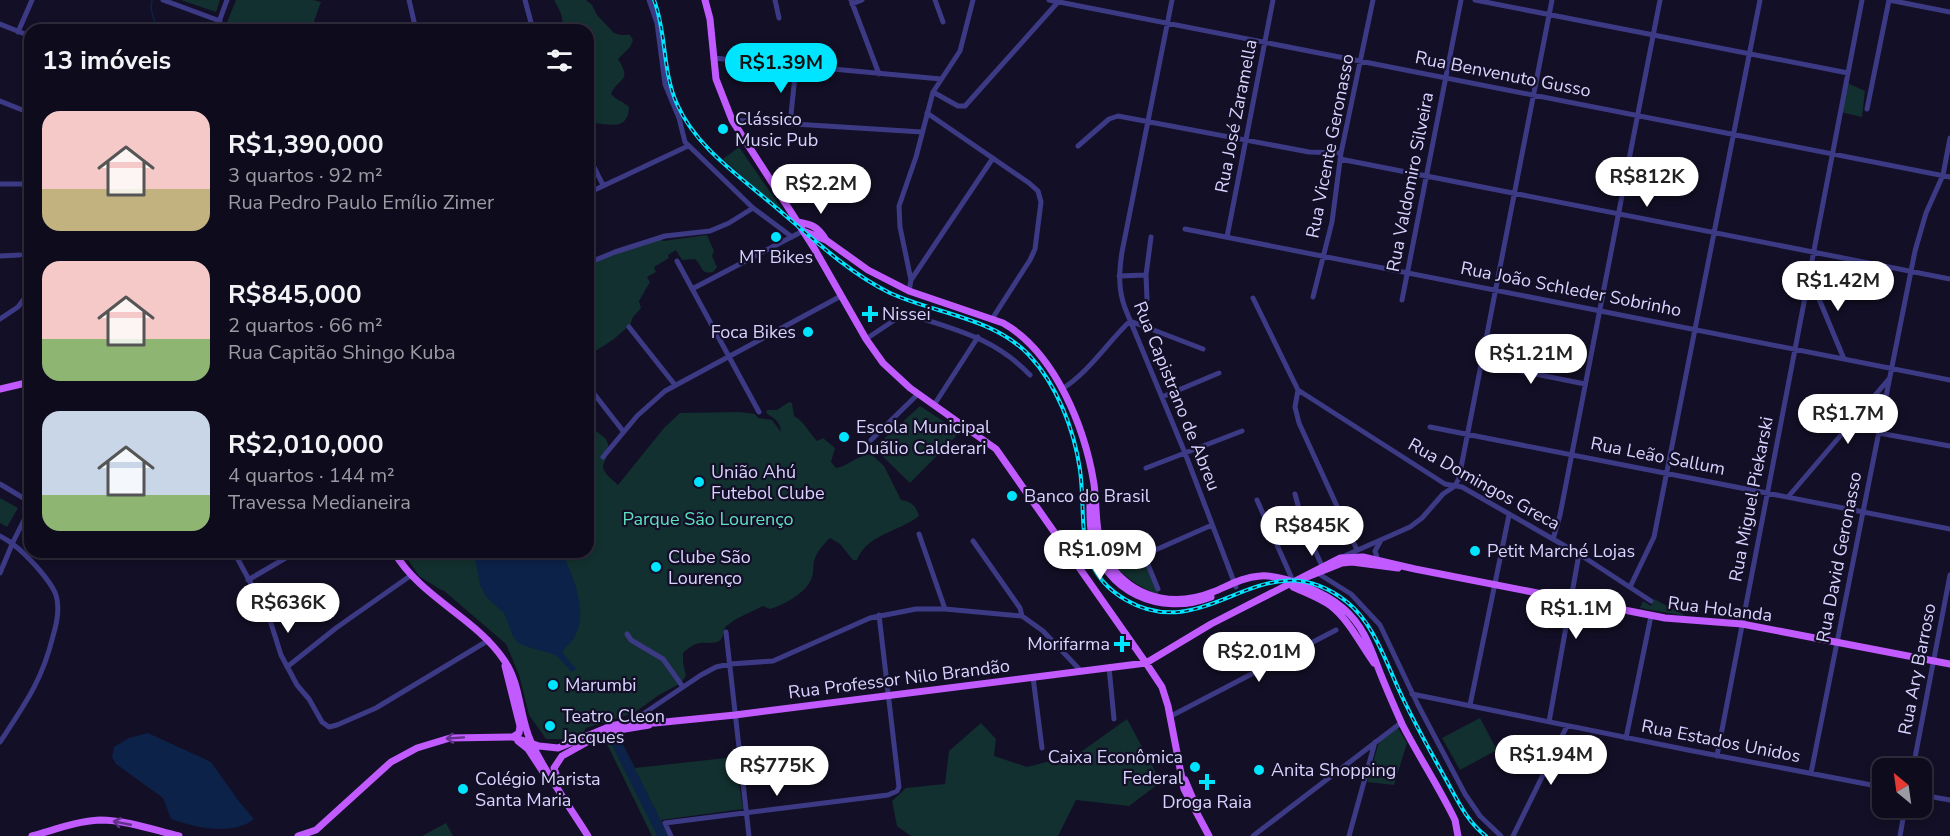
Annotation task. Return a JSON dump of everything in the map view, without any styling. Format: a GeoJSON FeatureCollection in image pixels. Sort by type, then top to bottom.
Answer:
{"type":"FeatureCollection","features":[{"type":"Feature","properties":{"kind":"main road"},"geometry":{"type":"LineString","coordinates":[[705,0],[719,89],[732,120],[814,248],[866,339],[889,368],[918,394],[989,442],[1001,454],[1162,687],[1171,716],[1181,772],[1189,801],[1209,836]]}},
{"type":"Feature","properties":{"kind":"main road"},"geometry":{"type":"LineString","coordinates":[[797,222],[813,225],[820,230],[824,239]]}},
{"type":"Feature","properties":{"kind":"main road"},"geometry":{"type":"LineString","coordinates":[[803,231],[824,239],[868,270],[909,291],[1013,329],[1029,343],[1062,389],[1078,424],[1093,480],[1096,528],[1100,545],[1108,562],[1127,583],[1154,597],[1182,600],[1257,579],[1292,582],[1334,601],[1352,616],[1367,638],[1402,722],[1455,820],[1458,836]]}},
{"type":"Feature","properties":{"kind":"main road"},"geometry":{"type":"LineString","coordinates":[[814,248],[817,240],[824,239]]}},
{"type":"Feature","properties":{"kind":"main road"},"geometry":{"type":"LineString","coordinates":[[0,389],[24,383]]}},
{"type":"Feature","properties":{"kind":"main road","name":"Rua Holanda"},"geometry":{"type":"LineString","coordinates":[[1341,561],[1352,556],[1378,560],[1651,616],[1674,620],[1742,624],[1950,664]]}},
{"type":"Feature","properties":{"kind":"main road"},"geometry":{"type":"LineString","coordinates":[[398,558],[410,576],[489,640],[505,660],[513,676],[524,723],[532,743],[588,836]]}},
{"type":"Feature","properties":{"kind":"main road"},"geometry":{"type":"LineString","coordinates":[[1292,582],[1341,561]]}},
{"type":"Feature","properties":{"kind":"main road","name":"Rua Holanda"},"geometry":{"type":"LineString","coordinates":[[1341,561],[1415,569]]}},
{"type":"Feature","properties":{"kind":"main road"},"geometry":{"type":"LineString","coordinates":[[1146,663],[1210,624],[1292,582],[1321,570]]}},
{"type":"Feature","properties":{"kind":"main road"},"geometry":{"type":"LineString","coordinates":[[1306,577],[1304,583],[1308,588]]}},
{"type":"Feature","properties":{"kind":"main road"},"geometry":{"type":"LineString","coordinates":[[1292,582],[1321,599],[1341,615],[1379,671]]}},
{"type":"Feature","properties":{"kind":"main road"},"geometry":{"type":"LineString","coordinates":[[505,660],[520,728],[519,733],[513,737],[528,749],[554,789],[566,802]]}},
{"type":"Feature","properties":{"kind":"main road","name":"Rua Professor Nilo Brandão"},"geometry":{"type":"LineString","coordinates":[[316,833],[391,762],[417,748],[450,738],[513,737],[558,748],[611,726],[630,722],[655,723],[735,715],[1146,663]]}},
{"type":"Feature","properties":{"kind":"main road","name":"Rua Professor Nilo Brandão"},"geometry":{"type":"LineString","coordinates":[[566,802],[555,772],[555,764],[562,756],[610,732],[640,728],[655,723]]}},
{"type":"Feature","properties":{"kind":"main road"},"geometry":{"type":"LineString","coordinates":[[32,836],[80,823],[102,820],[179,836]]}},
{"type":"Feature","properties":{"kind":"main road"},"geometry":{"type":"LineString","coordinates":[[298,836],[316,833]]}},
{"type":"Feature","properties":{"kind":"street"},"geometry":{"type":"LineString","coordinates":[[18,32],[32,0]]}},
{"type":"Feature","properties":{"kind":"street"},"geometry":{"type":"LineString","coordinates":[[163,0],[220,21]]}},
{"type":"Feature","properties":{"kind":"street"},"geometry":{"type":"LineString","coordinates":[[219,24],[227,0]]}},
{"type":"Feature","properties":{"kind":"street"},"geometry":{"type":"LineString","coordinates":[[409,0],[415,24]]}},
{"type":"Feature","properties":{"kind":"street"},"geometry":{"type":"LineString","coordinates":[[525,0],[531,24]]}},
{"type":"Feature","properties":{"kind":"street"},"geometry":{"type":"LineString","coordinates":[[649,0],[657,24],[665,84],[679,118],[684,140],[753,208],[792,237]]}},
{"type":"Feature","properties":{"kind":"street"},"geometry":{"type":"LineString","coordinates":[[775,0],[779,18]]}},
{"type":"Feature","properties":{"kind":"street"},"geometry":{"type":"LineString","coordinates":[[862,0],[851,2],[879,74]]}},
{"type":"Feature","properties":{"kind":"street"},"geometry":{"type":"LineString","coordinates":[[935,0],[943,22]]}},
{"type":"Feature","properties":{"kind":"street"},"geometry":{"type":"LineString","coordinates":[[909,291],[911,280],[900,227],[899,206],[912,169],[933,92],[960,51],[973,0]]}},
{"type":"Feature","properties":{"kind":"street","name":"Rua Benvenuto Gusso"},"geometry":{"type":"LineString","coordinates":[[1049,0],[1074,2],[1168,23],[1950,177]]}},
{"type":"Feature","properties":{"kind":"street","name":"Rua Capistrano de Abreu"},"geometry":{"type":"LineString","coordinates":[[1172,0],[1119,276],[1122,300],[1236,585]]}},
{"type":"Feature","properties":{"kind":"street","name":"Rua José Zaramella"},"geometry":{"type":"LineString","coordinates":[[1227,237],[1274,0]]}},
{"type":"Feature","properties":{"kind":"street","name":"Rua Vicente Geronasso"},"geometry":{"type":"LineString","coordinates":[[1313,297],[1333,217],[1340,156],[1373,0]]}},
{"type":"Feature","properties":{"kind":"street","name":"Rua Valdomiro Silveira"},"geometry":{"type":"LineString","coordinates":[[1402,300],[1461,0]]}},
{"type":"Feature","properties":{"kind":"street"},"geometry":{"type":"LineString","coordinates":[[1475,0],[1848,73]]}},
{"type":"Feature","properties":{"kind":"street"},"geometry":{"type":"LineString","coordinates":[[1341,561],[1357,550],[1416,523],[1443,494],[1455,486],[1459,478],[1551,0]]}},
{"type":"Feature","properties":{"kind":"street"},"geometry":{"type":"LineString","coordinates":[[1553,539],[1572,455],[1660,0]]}},
{"type":"Feature","properties":{"kind":"street"},"geometry":{"type":"LineString","coordinates":[[1630,587],[1654,537],[1760,0]]}},
{"type":"Feature","properties":{"kind":"street","name":"Rua Miguel Piekarski"},"geometry":{"type":"LineString","coordinates":[[1717,756],[1862,0]]}},
{"type":"Feature","properties":{"kind":"street"},"geometry":{"type":"LineString","coordinates":[[1867,109],[1889,0],[1950,12]]}},
{"type":"Feature","properties":{"kind":"street"},"geometry":{"type":"LineString","coordinates":[[933,92],[958,106],[965,106],[1058,2]]}},
{"type":"Feature","properties":{"kind":"street"},"geometry":{"type":"LineString","coordinates":[[0,24],[24,34]]}},
{"type":"Feature","properties":{"kind":"street"},"geometry":{"type":"LineString","coordinates":[[713,58],[941,79]]}},
{"type":"Feature","properties":{"kind":"street"},"geometry":{"type":"LineString","coordinates":[[790,124],[796,66]]}},
{"type":"Feature","properties":{"kind":"street"},"geometry":{"type":"LineString","coordinates":[[0,101],[24,111]]}},
{"type":"Feature","properties":{"kind":"street"},"geometry":{"type":"LineString","coordinates":[[927,113],[1034,187],[1040,197],[1041,208],[1033,255],[992,320]]}},
{"type":"Feature","properties":{"kind":"street"},"geometry":{"type":"LineString","coordinates":[[1078,146],[1112,117],[1118,116],[1340,156],[1427,177],[1950,279]]}},
{"type":"Feature","properties":{"kind":"street"},"geometry":{"type":"LineString","coordinates":[[732,120],[922,132]]}},
{"type":"Feature","properties":{"kind":"street","name":"Rua David Geronasso"},"geometry":{"type":"LineString","coordinates":[[1811,773],[1911,271],[1926,213],[1943,176],[1950,138]]}},
{"type":"Feature","properties":{"kind":"street"},"geometry":{"type":"LineString","coordinates":[[594,190],[688,146]]}},
{"type":"Feature","properties":{"kind":"street"},"geometry":{"type":"LineString","coordinates":[[911,280],[993,158]]}},
{"type":"Feature","properties":{"kind":"street"},"geometry":{"type":"LineString","coordinates":[[594,167],[603,185]]}},
{"type":"Feature","properties":{"kind":"street"},"geometry":{"type":"LineString","coordinates":[[0,184],[24,184]]}},
{"type":"Feature","properties":{"kind":"street"},"geometry":{"type":"LineString","coordinates":[[594,261],[622,249],[665,237],[710,231],[729,223],[753,208]]}},
{"type":"Feature","properties":{"kind":"street","name":"Rua João Schleder Sobrinho"},"geometry":{"type":"LineString","coordinates":[[1185,229],[1950,380]]}},
{"type":"Feature","properties":{"kind":"street"},"geometry":{"type":"LineString","coordinates":[[692,289],[803,231]]}},
{"type":"Feature","properties":{"kind":"street"},"geometry":{"type":"LineString","coordinates":[[1147,298],[1146,275],[1151,237]]}},
{"type":"Feature","properties":{"kind":"street"},"geometry":{"type":"LineString","coordinates":[[0,256],[20,255]]}},
{"type":"Feature","properties":{"kind":"street"},"geometry":{"type":"LineString","coordinates":[[677,261],[759,412]]}},
{"type":"Feature","properties":{"kind":"street"},"geometry":{"type":"LineString","coordinates":[[1119,276],[1146,275]]}},
{"type":"Feature","properties":{"kind":"street"},"geometry":{"type":"LineString","coordinates":[[1809,275],[1844,359]]}},
{"type":"Feature","properties":{"kind":"street"},"geometry":{"type":"LineString","coordinates":[[603,457],[623,431],[657,398],[675,385],[841,296]]}},
{"type":"Feature","properties":{"kind":"street"},"geometry":{"type":"LineString","coordinates":[[0,319],[18,306],[24,298]]}},
{"type":"Feature","properties":{"kind":"street"},"geometry":{"type":"LineString","coordinates":[[1253,298],[1298,390],[1295,407],[1299,423],[1357,550]]}},
{"type":"Feature","properties":{"kind":"street"},"geometry":{"type":"LineString","coordinates":[[866,339],[905,313],[978,338],[1004,351],[1030,375]]}},
{"type":"Feature","properties":{"kind":"street"},"geometry":{"type":"LineString","coordinates":[[1062,389],[1084,372],[1130,321],[1203,349]]}},
{"type":"Feature","properties":{"kind":"street"},"geometry":{"type":"LineString","coordinates":[[629,327],[675,385]]}},
{"type":"Feature","properties":{"kind":"street"},"geometry":{"type":"LineString","coordinates":[[934,405],[978,338]]}},
{"type":"Feature","properties":{"kind":"street"},"geometry":{"type":"LineString","coordinates":[[1481,363],[1585,384]]}},
{"type":"Feature","properties":{"kind":"street"},"geometry":{"type":"LineString","coordinates":[[1162,398],[1219,373]]}},
{"type":"Feature","properties":{"kind":"street"},"geometry":{"type":"LineString","coordinates":[[1788,497],[1890,378]]}},
{"type":"Feature","properties":{"kind":"street","name":"Rua Domingos Greca"},"geometry":{"type":"LineString","coordinates":[[1298,390],[1445,484],[1462,487],[1579,554],[1651,601]]}},
{"type":"Feature","properties":{"kind":"street"},"geometry":{"type":"LineString","coordinates":[[594,394],[623,431]]}},
{"type":"Feature","properties":{"kind":"street"},"geometry":{"type":"LineString","coordinates":[[871,440],[918,394]]}},
{"type":"Feature","properties":{"kind":"street","name":"Rua Leão Sallum"},"geometry":{"type":"LineString","coordinates":[[1430,427],[1950,529]]}},
{"type":"Feature","properties":{"kind":"street"},"geometry":{"type":"LineString","coordinates":[[1146,468],[1242,431]]}},
{"type":"Feature","properties":{"kind":"street"},"geometry":{"type":"LineString","coordinates":[[1879,433],[1950,446]]}},
{"type":"Feature","properties":{"kind":"street"},"geometry":{"type":"LineString","coordinates":[[0,483],[24,498]]}},
{"type":"Feature","properties":{"kind":"street"},"geometry":{"type":"LineString","coordinates":[[1295,494],[1303,524],[1321,570],[1351,594],[1380,625],[1412,694],[1472,806],[1501,836]]}},
{"type":"Feature","properties":{"kind":"street"},"geometry":{"type":"LineString","coordinates":[[1257,500],[1292,582]]}},
{"type":"Feature","properties":{"kind":"street"},"geometry":{"type":"LineString","coordinates":[[1470,705],[1509,515]]}},
{"type":"Feature","properties":{"kind":"street"},"geometry":{"type":"LineString","coordinates":[[0,573],[24,520]]}},
{"type":"Feature","properties":{"kind":"street"},"geometry":{"type":"LineString","coordinates":[[1158,589],[1144,555],[1212,525]]}},
{"type":"Feature","properties":{"kind":"street"},"geometry":{"type":"LineString","coordinates":[[919,534],[945,609]]}},
{"type":"Feature","properties":{"kind":"street"},"geometry":{"type":"LineString","coordinates":[[0,536],[13,542],[24,555]]}},
{"type":"Feature","properties":{"kind":"street"},"geometry":{"type":"LineString","coordinates":[[1378,560],[1375,551],[1382,539]]}},
{"type":"Feature","properties":{"kind":"street"},"geometry":{"type":"LineString","coordinates":[[973,541],[1020,608],[1022,616]]}},
{"type":"Feature","properties":{"kind":"street"},"geometry":{"type":"LineString","coordinates":[[1549,722],[1579,554]]}},
{"type":"Feature","properties":{"kind":"street"},"geometry":{"type":"LineString","coordinates":[[0,742],[30,697],[42,673],[55,630],[58,610],[56,596],[49,583],[27,558]]}},
{"type":"Feature","properties":{"kind":"street"},"geometry":{"type":"LineString","coordinates":[[237,558],[269,617],[287,667],[322,722],[329,727],[376,708],[489,640]]}},
{"type":"Feature","properties":{"kind":"street"},"geometry":{"type":"LineString","coordinates":[[248,580],[286,558]]}},
{"type":"Feature","properties":{"kind":"street","name":"Rua Ary Barroso"},"geometry":{"type":"LineString","coordinates":[[1915,758],[1950,575]]}},
{"type":"Feature","properties":{"kind":"street"},"geometry":{"type":"LineString","coordinates":[[287,667],[336,628],[410,576]]}},
{"type":"Feature","properties":{"kind":"street"},"geometry":{"type":"LineString","coordinates":[[630,722],[708,671],[730,664],[773,661],[879,615],[923,608],[1022,616],[1043,630],[1081,671]]}},
{"type":"Feature","properties":{"kind":"street"},"geometry":{"type":"LineString","coordinates":[[671,836],[665,823],[888,795],[897,791],[899,787],[879,615]]}},
{"type":"Feature","properties":{"kind":"street"},"geometry":{"type":"LineString","coordinates":[[1626,738],[1651,616]]}},
{"type":"Feature","properties":{"kind":"street"},"geometry":{"type":"LineString","coordinates":[[1171,716],[1336,630]]}},
{"type":"Feature","properties":{"kind":"street"},"geometry":{"type":"LineString","coordinates":[[726,632],[749,836]]}},
{"type":"Feature","properties":{"kind":"street"},"geometry":{"type":"LineString","coordinates":[[627,634],[631,640],[663,659],[683,687]]}},
{"type":"Feature","properties":{"kind":"street"},"geometry":{"type":"LineString","coordinates":[[1109,667],[1114,719]]}},
{"type":"Feature","properties":{"kind":"street"},"geometry":{"type":"LineString","coordinates":[[1033,677],[1042,748]]}},
{"type":"Feature","properties":{"kind":"street","name":"Rua Estados Unidos"},"geometry":{"type":"LineString","coordinates":[[1412,694],[1872,785]]}},
{"type":"Feature","properties":{"kind":"street"},"geometry":{"type":"LineString","coordinates":[[1253,836],[1402,722]]}},
{"type":"Feature","properties":{"kind":"street"},"geometry":{"type":"LineString","coordinates":[[1514,836],[1567,726]]}},
{"type":"Feature","properties":{"kind":"street"},"geometry":{"type":"LineString","coordinates":[[1349,836],[1376,742]]}},
{"type":"Feature","properties":{"kind":"street"},"geometry":{"type":"LineString","coordinates":[[1932,797],[1950,800]]}},
{"type":"Feature","properties":{"kind":"street"},"geometry":{"type":"LineString","coordinates":[[1900,836],[1903,818]]}},
{"type":"Feature","properties":{"kind":"green space"},"geometry":{"type":"Polygon","coordinates":[[[181,0],[220,0],[216,12],[181,0]]]}},
{"type":"Feature","properties":{"kind":"green space"},"geometry":{"type":"Polygon","coordinates":[[[236,0],[313,0],[321,2],[313,24],[226,24],[236,0]]]}},
{"type":"Feature","properties":{"kind":"green space"},"geometry":{"type":"Polygon","coordinates":[[[554,0],[586,0],[614,33],[630,35],[633,40],[630,47],[618,59],[624,76],[611,94],[629,107],[625,121],[620,124],[594,123],[594,24],[562,24],[560,11],[554,0]]]}},
{"type":"Feature","properties":{"kind":"green space"},"geometry":{"type":"Polygon","coordinates":[[[1845,82],[1865,91],[1862,117],[1840,112],[1845,82]]]}},
{"type":"Feature","properties":{"kind":"green space"},"geometry":{"type":"Polygon","coordinates":[[[739,147],[786,215],[723,159],[739,147]]]}},
{"type":"Feature","properties":{"kind":"green space"},"geometry":{"type":"Polygon","coordinates":[[[707,235],[714,251],[712,256],[717,267],[709,273],[704,271],[695,259],[682,260],[676,250],[668,255],[669,258],[654,267],[656,272],[647,277],[650,282],[639,301],[641,308],[633,317],[630,325],[594,352],[594,263],[660,239],[663,241],[707,235]]]}},
{"type":"Feature","properties":{"kind":"green space","name":"Parque São Lourenço"},"geometry":{"type":"Polygon","coordinates":[[[789,402],[792,403],[794,416],[804,424],[817,441],[823,438],[835,448],[831,462],[836,468],[871,454],[884,466],[901,500],[913,505],[919,516],[868,544],[857,560],[853,560],[840,544],[830,538],[815,557],[811,580],[799,594],[770,609],[763,606],[736,619],[725,627],[720,641],[696,644],[683,653],[686,676],[681,683],[634,713],[586,728],[582,734],[566,739],[546,739],[529,715],[519,675],[506,644],[443,590],[419,576],[407,558],[594,558],[594,430],[608,443],[608,454],[603,468],[618,485],[664,428],[680,413],[755,414],[758,418],[772,420],[781,432],[778,422],[766,413],[767,410],[777,410],[789,402]]]}},
{"type":"Feature","properties":{"kind":"green space"},"geometry":{"type":"Polygon","coordinates":[[[920,406],[960,432],[910,483],[874,448],[920,406]]]}},
{"type":"Feature","properties":{"kind":"green space"},"geometry":{"type":"Polygon","coordinates":[[[0,498],[18,508],[7,527],[0,523],[0,498]]]}},
{"type":"Feature","properties":{"kind":"green space"},"geometry":{"type":"Polygon","coordinates":[[[1139,549],[1159,595],[1133,582],[1111,562],[1139,549]]]}},
{"type":"Feature","properties":{"kind":"green space"},"geometry":{"type":"Polygon","coordinates":[[[1654,599],[1686,616],[1640,608],[1643,601],[1651,606],[1654,599]]]}},
{"type":"Feature","properties":{"kind":"green space"},"geometry":{"type":"Polygon","coordinates":[[[1480,718],[1497,750],[1460,770],[1442,738],[1480,718]]]}},
{"type":"Feature","properties":{"kind":"green space"},"geometry":{"type":"Polygon","coordinates":[[[1127,719],[1161,782],[1129,806],[1076,800],[1058,836],[911,836],[897,826],[892,801],[906,788],[945,784],[949,751],[981,723],[996,739],[994,756],[1027,767],[1078,754],[1127,719]]]}},
{"type":"Feature","properties":{"kind":"green space"},"geometry":{"type":"Polygon","coordinates":[[[1398,728],[1407,743],[1394,785],[1367,782],[1379,742],[1398,728]]]}},
{"type":"Feature","properties":{"kind":"green space"},"geometry":{"type":"Polygon","coordinates":[[[619,737],[635,768],[735,757],[743,809],[661,820],[668,836],[652,836],[606,742],[619,737]]]}},
{"type":"Feature","properties":{"kind":"green space"},"geometry":{"type":"Polygon","coordinates":[[[446,823],[453,836],[422,836],[446,823]]]}},
{"type":"Feature","properties":{"kind":"water"},"geometry":{"type":"Polygon","coordinates":[[[475,558],[565,558],[577,592],[580,614],[576,634],[562,652],[576,669],[572,672],[556,655],[518,643],[504,613],[487,598],[480,585],[475,558]]]}},
{"type":"Feature","properties":{"kind":"water"},"geometry":{"type":"Polygon","coordinates":[[[148,733],[211,762],[254,819],[236,827],[214,829],[171,819],[163,798],[116,764],[112,757],[114,747],[129,738],[148,733]]]}},
{"type":"Feature","properties":{"kind":"waterway"},"geometry":{"type":"LineString","coordinates":[[152,0],[151,9],[155,24]]}},
{"type":"Feature","properties":{"kind":"waterway"},"geometry":{"type":"LineString","coordinates":[[616,742],[663,836]]}},
{"type":"Feature","properties":{"kind":"railway"},"geometry":{"type":"LineString","coordinates":[[654,0],[661,26],[672,91],[685,119],[706,147],[815,241],[858,274],[890,293],[998,332],[1014,342],[1039,367],[1056,394],[1069,424],[1080,470],[1085,542],[1097,574],[1109,588],[1126,600],[1156,611],[1184,611],[1262,585],[1289,581],[1317,585],[1347,602],[1376,638],[1412,717],[1462,808],[1486,836]]}},
{"type":"Feature","properties":{"kind":"place","name":"Clássico Music Pub"},"geometry":{"type":"Point","coordinates":[723,129]}},
{"type":"Feature","properties":{"kind":"place","name":"MT Bikes"},"geometry":{"type":"Point","coordinates":[776,237]}},
{"type":"Feature","properties":{"kind":"place","name":"Nissei"},"geometry":{"type":"Point","coordinates":[870,314]}},
{"type":"Feature","properties":{"kind":"place","name":"Foca Bikes"},"geometry":{"type":"Point","coordinates":[808,332]}},
{"type":"Feature","properties":{"kind":"place","name":"Escola Municipal Duãlio Calderari"},"geometry":{"type":"Point","coordinates":[844,437]}},
{"type":"Feature","properties":{"kind":"place","name":"União Ahú Futebol Clube"},"geometry":{"type":"Point","coordinates":[699,482]}},
{"type":"Feature","properties":{"kind":"place","name":"Banco do Brasil"},"geometry":{"type":"Point","coordinates":[1012,496]}},
{"type":"Feature","properties":{"kind":"place","name":"Petit Marché Lojas"},"geometry":{"type":"Point","coordinates":[1475,551]}},
{"type":"Feature","properties":{"kind":"place","name":"Clube São Lourenço"},"geometry":{"type":"Point","coordinates":[656,567]}},
{"type":"Feature","properties":{"kind":"place","name":"Morifarma"},"geometry":{"type":"Point","coordinates":[1122,644]}},
{"type":"Feature","properties":{"kind":"place","name":"Marumbi"},"geometry":{"type":"Point","coordinates":[553,685]}},
{"type":"Feature","properties":{"kind":"place","name":"Teatro Cleon Jacques"},"geometry":{"type":"Point","coordinates":[550,726]}},
{"type":"Feature","properties":{"kind":"place","name":"Caixa Econômica Federal"},"geometry":{"type":"Point","coordinates":[1195,767]}},
{"type":"Feature","properties":{"kind":"place","name":"Anita Shopping"},"geometry":{"type":"Point","coordinates":[1259,770]}},
{"type":"Feature","properties":{"kind":"place","name":"Droga Raia"},"geometry":{"type":"Point","coordinates":[1207,782]}},
{"type":"Feature","properties":{"kind":"place","name":"Colégio Marista Santa Maria"},"geometry":{"type":"Point","coordinates":[463,789]}}]}
